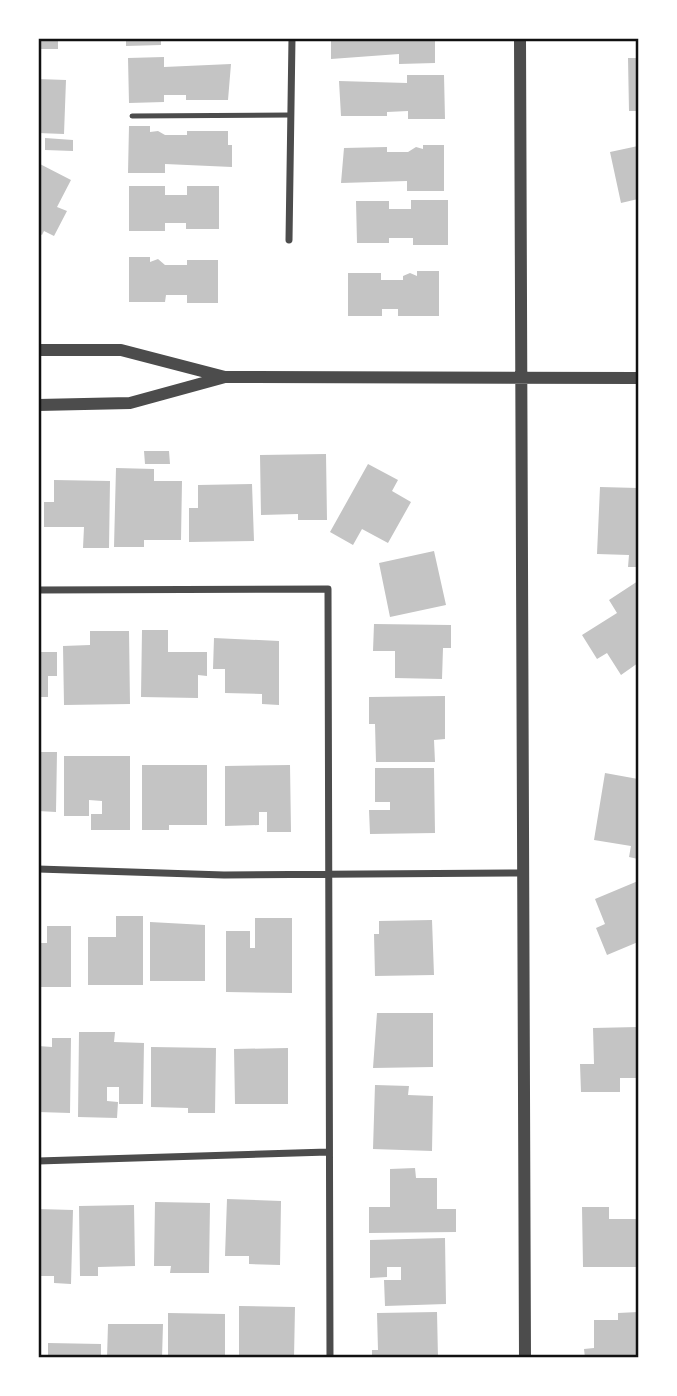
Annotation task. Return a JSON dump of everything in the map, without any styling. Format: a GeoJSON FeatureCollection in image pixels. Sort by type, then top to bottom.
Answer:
{"type":"FeatureCollection","features":[{"type":"Feature","properties":{"kind":"street"},"geometry":{"type":"LineString","coordinates":[[289,240],[292,38]]}},
{"type":"Feature","properties":{"kind":"street"},"geometry":{"type":"LineString","coordinates":[[520,38],[525,1357]]}},
{"type":"Feature","properties":{"kind":"street"},"geometry":{"type":"LineString","coordinates":[[38,350],[121,350],[225,377],[639,378]]}},
{"type":"Feature","properties":{"kind":"street"},"geometry":{"type":"LineString","coordinates":[[38,405],[130,403],[225,377]]}},
{"type":"Feature","properties":{"kind":"street"},"geometry":{"type":"LineString","coordinates":[[38,590],[328,589],[330,1357]]}},
{"type":"Feature","properties":{"kind":"street"},"geometry":{"type":"LineString","coordinates":[[38,869],[174,874],[522,873]]}},
{"type":"Feature","properties":{"kind":"street"},"geometry":{"type":"LineString","coordinates":[[38,1161],[328,1152]]}},
{"type":"Feature","properties":{"kind":"lane"},"geometry":{"type":"LineString","coordinates":[[132,116],[291,115]]}},
{"type":"Feature","properties":{"kind":"building"},"geometry":{"type":"Polygon","coordinates":[[[38,38],[58,38],[58,49],[38,49],[38,38]]]}},
{"type":"Feature","properties":{"kind":"building"},"geometry":{"type":"Polygon","coordinates":[[[126,38],[161,38],[161,45],[126,46],[126,38]]]}},
{"type":"Feature","properties":{"kind":"building"},"geometry":{"type":"Polygon","coordinates":[[[331,38],[435,38],[435,63],[399,64],[399,54],[331,59],[331,38]]]}},
{"type":"Feature","properties":{"kind":"building"},"geometry":{"type":"Polygon","coordinates":[[[164,57],[164,67],[231,64],[228,100],[186,100],[186,95],[164,95],[164,102],[129,103],[128,58],[164,57]]]}},
{"type":"Feature","properties":{"kind":"building"},"geometry":{"type":"Polygon","coordinates":[[[628,58],[638,58],[638,111],[629,111],[628,58]]]}},
{"type":"Feature","properties":{"kind":"building"},"geometry":{"type":"Polygon","coordinates":[[[407,75],[444,75],[445,119],[408,119],[408,111],[387,112],[387,116],[341,116],[339,81],[407,83],[407,75]]]}},
{"type":"Feature","properties":{"kind":"building"},"geometry":{"type":"Polygon","coordinates":[[[38,79],[66,80],[64,134],[38,133],[38,79]]]}},
{"type":"Feature","properties":{"kind":"building"},"geometry":{"type":"Polygon","coordinates":[[[129,126],[150,126],[150,132],[158,131],[165,135],[187,135],[187,131],[228,131],[228,145],[232,145],[232,167],[165,164],[165,173],[128,173],[129,126]]]}},
{"type":"Feature","properties":{"kind":"building"},"geometry":{"type":"Polygon","coordinates":[[[45,138],[73,140],[73,151],[45,150],[45,138]]]}},
{"type":"Feature","properties":{"kind":"building"},"geometry":{"type":"Polygon","coordinates":[[[423,145],[444,145],[444,191],[407,191],[407,181],[341,183],[344,148],[387,147],[387,152],[408,152],[416,147],[423,149],[423,145]]]}},
{"type":"Feature","properties":{"kind":"building"},"geometry":{"type":"Polygon","coordinates":[[[638,146],[638,199],[621,203],[610,152],[638,146]]]}},
{"type":"Feature","properties":{"kind":"building"},"geometry":{"type":"Polygon","coordinates":[[[38,163],[71,180],[57,207],[67,211],[54,236],[44,231],[42,235],[38,233],[38,163]]]}},
{"type":"Feature","properties":{"kind":"building"},"geometry":{"type":"Polygon","coordinates":[[[129,186],[165,186],[165,195],[187,195],[187,186],[219,186],[219,229],[186,229],[186,223],[165,223],[165,231],[129,231],[129,186]]]}},
{"type":"Feature","properties":{"kind":"building"},"geometry":{"type":"Polygon","coordinates":[[[411,200],[448,200],[448,245],[413,245],[413,238],[389,238],[389,243],[357,243],[356,201],[389,201],[389,209],[411,209],[411,200]]]}},
{"type":"Feature","properties":{"kind":"building"},"geometry":{"type":"Polygon","coordinates":[[[129,257],[150,257],[150,262],[158,259],[165,265],[187,265],[187,260],[218,260],[218,303],[187,303],[187,295],[166,295],[165,302],[129,302],[129,257]]]}},
{"type":"Feature","properties":{"kind":"building"},"geometry":{"type":"Polygon","coordinates":[[[417,271],[439,271],[439,316],[398,316],[398,309],[382,309],[382,316],[348,316],[348,273],[381,273],[381,280],[403,280],[403,276],[410,273],[417,276],[417,271]]]}},
{"type":"Feature","properties":{"kind":"building"},"geometry":{"type":"Polygon","coordinates":[[[144,451],[169,451],[170,464],[145,464],[144,451]]]}},
{"type":"Feature","properties":{"kind":"building"},"geometry":{"type":"Polygon","coordinates":[[[326,454],[327,520],[298,520],[298,514],[261,515],[260,455],[326,454]]]}},
{"type":"Feature","properties":{"kind":"building"},"geometry":{"type":"Polygon","coordinates":[[[368,464],[398,480],[392,491],[411,502],[388,543],[362,529],[353,545],[330,532],[368,464]]]}},
{"type":"Feature","properties":{"kind":"building"},"geometry":{"type":"Polygon","coordinates":[[[116,468],[154,469],[154,481],[182,481],[181,540],[144,540],[144,547],[114,547],[116,468]]]}},
{"type":"Feature","properties":{"kind":"building"},"geometry":{"type":"Polygon","coordinates":[[[54,480],[110,481],[109,548],[83,548],[84,527],[44,527],[44,502],[54,502],[54,480]]]}},
{"type":"Feature","properties":{"kind":"building"},"geometry":{"type":"Polygon","coordinates":[[[252,484],[254,541],[189,542],[189,508],[198,508],[198,485],[252,484]]]}},
{"type":"Feature","properties":{"kind":"building"},"geometry":{"type":"Polygon","coordinates":[[[600,487],[638,488],[638,567],[628,567],[629,555],[597,554],[600,487]]]}},
{"type":"Feature","properties":{"kind":"building"},"geometry":{"type":"Polygon","coordinates":[[[434,551],[446,605],[390,617],[379,563],[434,551]]]}},
{"type":"Feature","properties":{"kind":"building"},"geometry":{"type":"Polygon","coordinates":[[[638,581],[638,663],[621,675],[607,653],[597,659],[582,635],[617,613],[609,600],[638,581]]]}},
{"type":"Feature","properties":{"kind":"building"},"geometry":{"type":"Polygon","coordinates":[[[374,624],[451,625],[451,648],[443,648],[442,679],[395,678],[395,651],[373,651],[374,624]]]}},
{"type":"Feature","properties":{"kind":"building"},"geometry":{"type":"Polygon","coordinates":[[[142,630],[168,630],[168,652],[207,652],[207,676],[198,675],[198,698],[141,697],[142,630]]]}},
{"type":"Feature","properties":{"kind":"building"},"geometry":{"type":"Polygon","coordinates":[[[90,631],[129,631],[130,704],[64,705],[63,646],[90,645],[90,631]]]}},
{"type":"Feature","properties":{"kind":"building"},"geometry":{"type":"Polygon","coordinates":[[[214,638],[279,641],[279,705],[262,704],[262,694],[225,693],[225,669],[213,669],[214,638]]]}},
{"type":"Feature","properties":{"kind":"building"},"geometry":{"type":"Polygon","coordinates":[[[38,652],[57,652],[57,676],[48,676],[48,697],[38,697],[38,652]]]}},
{"type":"Feature","properties":{"kind":"building"},"geometry":{"type":"Polygon","coordinates":[[[445,696],[445,739],[434,740],[435,762],[376,762],[375,724],[369,724],[369,697],[445,696]]]}},
{"type":"Feature","properties":{"kind":"building"},"geometry":{"type":"Polygon","coordinates":[[[38,752],[57,752],[56,812],[38,811],[38,752]]]}},
{"type":"Feature","properties":{"kind":"building"},"geometry":{"type":"Polygon","coordinates":[[[64,756],[130,756],[130,830],[91,830],[91,814],[102,814],[102,801],[89,800],[89,816],[64,816],[64,756]]]}},
{"type":"Feature","properties":{"kind":"building"},"geometry":{"type":"Polygon","coordinates":[[[142,765],[207,765],[207,825],[169,825],[169,830],[142,830],[142,765]]]}},
{"type":"Feature","properties":{"kind":"building"},"geometry":{"type":"Polygon","coordinates":[[[290,765],[291,832],[267,832],[267,812],[259,812],[259,825],[225,826],[225,766],[290,765]]]}},
{"type":"Feature","properties":{"kind":"building"},"geometry":{"type":"Polygon","coordinates":[[[375,768],[434,768],[435,833],[370,834],[369,810],[390,810],[390,802],[375,802],[375,768]]]}},
{"type":"Feature","properties":{"kind":"building"},"geometry":{"type":"Polygon","coordinates":[[[605,773],[638,779],[638,859],[629,857],[631,846],[594,840],[605,773]]]}},
{"type":"Feature","properties":{"kind":"building"},"geometry":{"type":"Polygon","coordinates":[[[638,881],[638,942],[607,955],[596,928],[605,924],[595,899],[638,881]]]}},
{"type":"Feature","properties":{"kind":"building"},"geometry":{"type":"Polygon","coordinates":[[[116,916],[143,916],[143,985],[88,985],[88,937],[116,937],[116,916]]]}},
{"type":"Feature","properties":{"kind":"building"},"geometry":{"type":"Polygon","coordinates":[[[255,918],[292,918],[292,993],[226,992],[226,931],[250,931],[250,948],[255,948],[255,918]]]}},
{"type":"Feature","properties":{"kind":"building"},"geometry":{"type":"Polygon","coordinates":[[[432,920],[434,975],[375,976],[374,934],[379,934],[379,921],[432,920]]]}},
{"type":"Feature","properties":{"kind":"building"},"geometry":{"type":"Polygon","coordinates":[[[150,922],[205,925],[205,981],[150,981],[150,922]]]}},
{"type":"Feature","properties":{"kind":"building"},"geometry":{"type":"Polygon","coordinates":[[[47,926],[71,926],[71,987],[38,987],[38,943],[47,943],[47,926]]]}},
{"type":"Feature","properties":{"kind":"building"},"geometry":{"type":"Polygon","coordinates":[[[377,1013],[433,1013],[433,1067],[373,1068],[377,1013]]]}},
{"type":"Feature","properties":{"kind":"building"},"geometry":{"type":"Polygon","coordinates":[[[638,1027],[638,1078],[620,1078],[620,1092],[581,1092],[580,1064],[594,1064],[593,1028],[638,1027]]]}},
{"type":"Feature","properties":{"kind":"building"},"geometry":{"type":"Polygon","coordinates":[[[79,1032],[115,1032],[114,1042],[144,1043],[143,1104],[119,1104],[119,1087],[107,1087],[107,1101],[118,1102],[117,1118],[78,1117],[79,1032]]]}},
{"type":"Feature","properties":{"kind":"building"},"geometry":{"type":"Polygon","coordinates":[[[52,1038],[71,1038],[70,1113],[38,1112],[38,1046],[52,1047],[52,1038]]]}},
{"type":"Feature","properties":{"kind":"building"},"geometry":{"type":"Polygon","coordinates":[[[151,1047],[216,1048],[215,1113],[188,1113],[188,1108],[151,1107],[151,1047]]]}},
{"type":"Feature","properties":{"kind":"building"},"geometry":{"type":"Polygon","coordinates":[[[288,1048],[288,1104],[235,1104],[234,1049],[288,1048]]]}},
{"type":"Feature","properties":{"kind":"building"},"geometry":{"type":"Polygon","coordinates":[[[375,1085],[409,1086],[408,1095],[433,1096],[432,1151],[373,1149],[375,1085]]]}},
{"type":"Feature","properties":{"kind":"building"},"geometry":{"type":"Polygon","coordinates":[[[415,1168],[416,1178],[437,1178],[437,1209],[456,1209],[456,1232],[369,1233],[369,1207],[390,1207],[390,1169],[415,1168]]]}},
{"type":"Feature","properties":{"kind":"building"},"geometry":{"type":"Polygon","coordinates":[[[227,1199],[281,1201],[280,1265],[249,1264],[249,1256],[225,1256],[227,1199]]]}},
{"type":"Feature","properties":{"kind":"building"},"geometry":{"type":"Polygon","coordinates":[[[155,1202],[210,1203],[209,1273],[170,1273],[171,1266],[154,1266],[155,1202]]]}},
{"type":"Feature","properties":{"kind":"building"},"geometry":{"type":"Polygon","coordinates":[[[134,1205],[135,1266],[98,1267],[98,1276],[80,1276],[79,1206],[134,1205]]]}},
{"type":"Feature","properties":{"kind":"building"},"geometry":{"type":"Polygon","coordinates":[[[582,1207],[609,1207],[609,1219],[638,1219],[638,1267],[583,1267],[582,1207]]]}},
{"type":"Feature","properties":{"kind":"building"},"geometry":{"type":"Polygon","coordinates":[[[38,1209],[73,1210],[71,1284],[54,1283],[54,1276],[38,1276],[38,1209]]]}},
{"type":"Feature","properties":{"kind":"building"},"geometry":{"type":"Polygon","coordinates":[[[445,1238],[446,1304],[385,1306],[384,1280],[401,1280],[401,1267],[387,1267],[387,1277],[370,1278],[370,1240],[445,1238]]]}},
{"type":"Feature","properties":{"kind":"building"},"geometry":{"type":"Polygon","coordinates":[[[239,1306],[295,1307],[294,1358],[239,1358],[239,1306]]]}},
{"type":"Feature","properties":{"kind":"building"},"geometry":{"type":"Polygon","coordinates":[[[437,1312],[438,1358],[372,1358],[372,1350],[378,1350],[377,1313],[437,1312]]]}},
{"type":"Feature","properties":{"kind":"building"},"geometry":{"type":"Polygon","coordinates":[[[638,1312],[638,1358],[585,1358],[584,1349],[594,1348],[594,1320],[618,1320],[618,1313],[638,1312]]]}},
{"type":"Feature","properties":{"kind":"building"},"geometry":{"type":"Polygon","coordinates":[[[168,1313],[225,1314],[225,1358],[168,1358],[168,1313]]]}},
{"type":"Feature","properties":{"kind":"building"},"geometry":{"type":"Polygon","coordinates":[[[108,1324],[163,1324],[162,1358],[107,1358],[108,1324]]]}},
{"type":"Feature","properties":{"kind":"building"},"geometry":{"type":"Polygon","coordinates":[[[48,1343],[101,1344],[101,1358],[48,1358],[48,1343]]]}}]}
